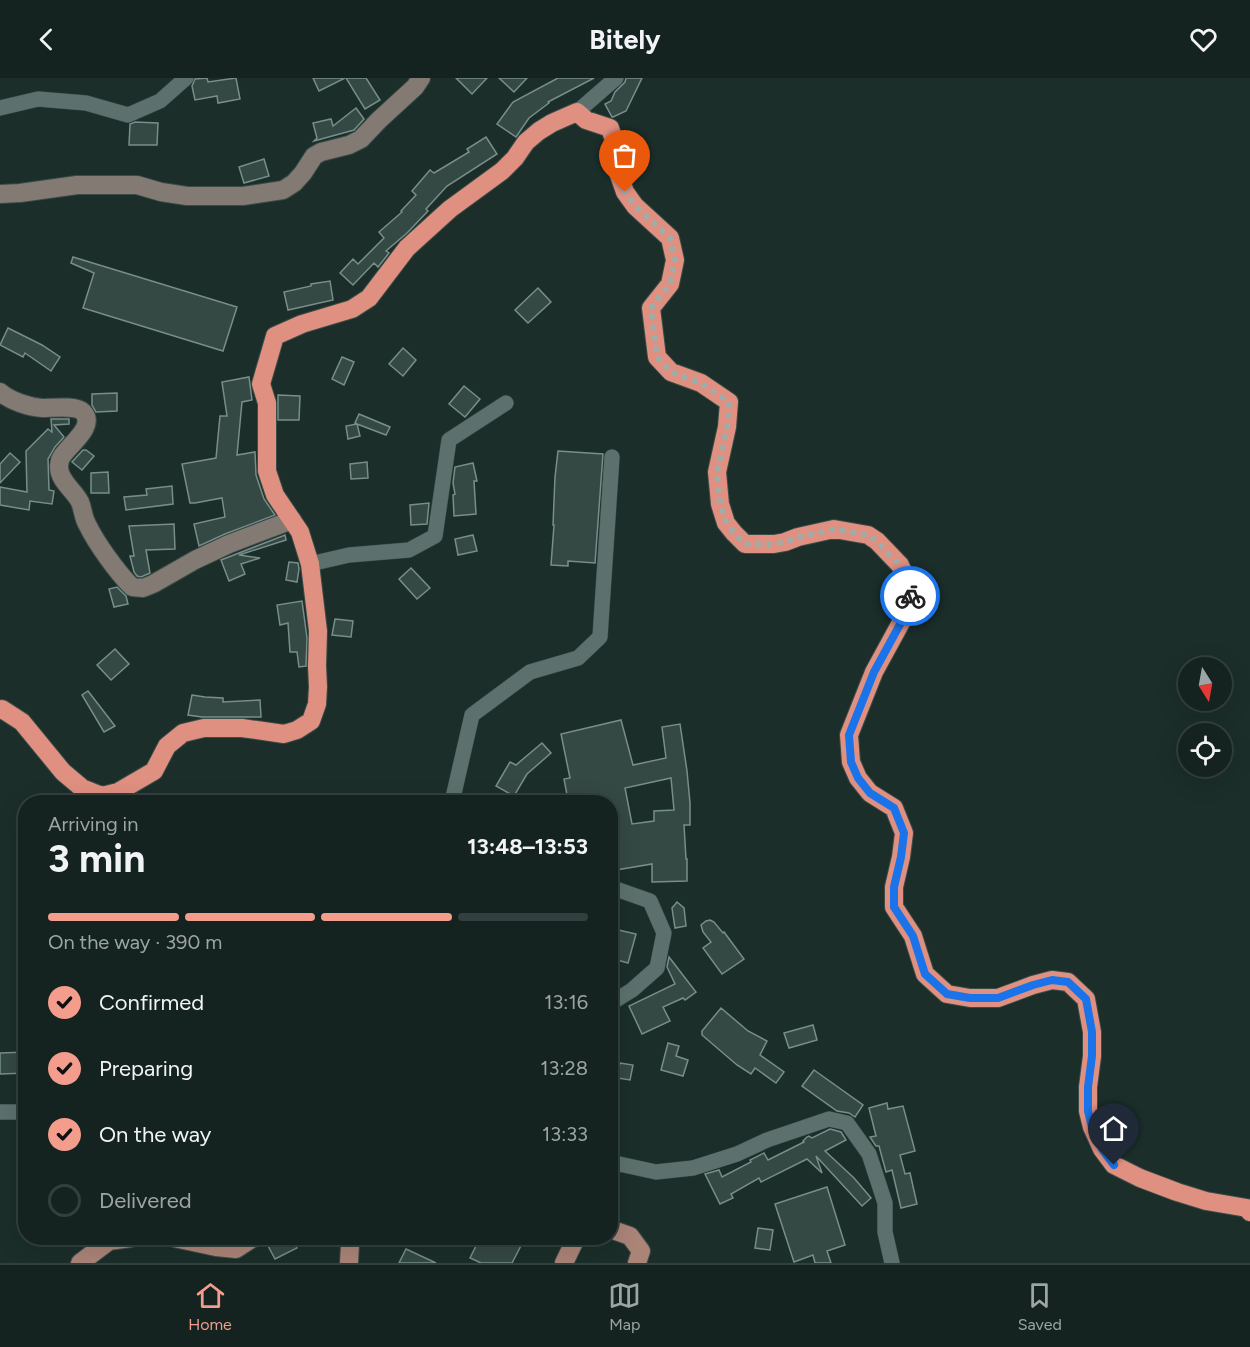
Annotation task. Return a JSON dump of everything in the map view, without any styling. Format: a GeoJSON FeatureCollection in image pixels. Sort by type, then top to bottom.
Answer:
{"type":"FeatureCollection","features":[{"type":"Feature","properties":{"kind":"highway"},"geometry":{"type":"LineString","coordinates":[[106,795],[118,792],[154,771],[167,746],[183,733],[204,728],[242,728],[284,734],[297,730],[311,721],[317,704],[318,632],[309,564],[300,532],[275,495],[267,471],[267,403],[261,384],[275,336],[302,324],[352,309],[369,298],[407,248],[450,209],[502,171],[526,142],[539,131],[578,112],[586,120],[610,128],[618,153],[619,175],[625,192],[635,206],[670,238],[675,260],[670,284],[651,308],[657,357],[671,372],[701,383],[729,402],[727,427],[717,472],[720,504],[726,522],[745,544],[774,544],[834,529],[868,535],[900,565],[910,586],[910,602],[904,617],[874,672],[849,735],[851,762],[858,778],[870,793],[894,808],[904,833],[894,887],[894,907],[913,936],[925,974],[947,994],[970,998],[998,998],[1052,980],[1068,982],[1086,999],[1092,1032],[1088,1111],[1102,1149],[1114,1165],[1177,1192],[1247,1208],[1250,1212]]}},
{"type":"Feature","properties":{"kind":"highway"},"geometry":{"type":"LineString","coordinates":[[0,710],[2,709],[22,722],[63,772],[82,788],[100,795]]}},
{"type":"Feature","properties":{"kind":"main road"},"geometry":{"type":"LineString","coordinates":[[618,1232],[630,1236],[641,1251],[637,1263]]}},
{"type":"Feature","properties":{"kind":"main road"},"geometry":{"type":"LineString","coordinates":[[80,1263],[104,1245]]}},
{"type":"Feature","properties":{"kind":"main road"},"geometry":{"type":"LineString","coordinates":[[207,1245],[236,1249],[242,1245]]}},
{"type":"Feature","properties":{"kind":"main road"},"geometry":{"type":"LineString","coordinates":[[349,1263],[350,1245]]}},
{"type":"Feature","properties":{"kind":"main road"},"geometry":{"type":"LineString","coordinates":[[564,1263],[573,1245]]}},
{"type":"Feature","properties":{"kind":"street"},"geometry":{"type":"LineString","coordinates":[[0,108],[38,99],[86,104],[128,115],[160,101],[186,78]]}},
{"type":"Feature","properties":{"kind":"street"},"geometry":{"type":"LineString","coordinates":[[0,194],[88,185],[137,185],[160,192],[187,196],[243,196],[283,190],[294,183],[314,156],[361,139],[415,87],[421,78]]}},
{"type":"Feature","properties":{"kind":"street"},"geometry":{"type":"LineString","coordinates":[[578,112],[616,78]]}},
{"type":"Feature","properties":{"kind":"street"},"geometry":{"type":"LineString","coordinates":[[0,392],[24,404],[40,408],[70,408],[83,412],[86,425],[81,435],[60,458],[59,469],[62,478],[80,502],[87,524],[104,551],[132,587],[143,588],[153,584],[229,544],[292,520]]}},
{"type":"Feature","properties":{"kind":"street"},"geometry":{"type":"LineString","coordinates":[[309,564],[349,555],[409,550],[435,537],[449,440],[506,403]]}},
{"type":"Feature","properties":{"kind":"street"},"geometry":{"type":"LineString","coordinates":[[454,795],[472,715],[530,672],[578,658],[600,637],[612,457]]}},
{"type":"Feature","properties":{"kind":"street"},"geometry":{"type":"LineString","coordinates":[[618,890],[651,901],[664,933],[657,968],[618,999]]}},
{"type":"Feature","properties":{"kind":"street"},"geometry":{"type":"LineString","coordinates":[[0,1112],[18,1112]]}},
{"type":"Feature","properties":{"kind":"street"},"geometry":{"type":"LineString","coordinates":[[618,1164],[656,1172],[693,1168],[829,1119],[847,1123],[869,1154],[885,1203],[885,1232],[892,1263]]}},
{"type":"Feature","properties":{"kind":"building"},"geometry":{"type":"Polygon","coordinates":[[[207,78],[208,82],[236,78],[240,99],[218,103],[217,96],[195,100],[192,86],[195,79],[207,78]]]}},
{"type":"Feature","properties":{"kind":"building"},"geometry":{"type":"Polygon","coordinates":[[[313,78],[345,78],[319,91],[313,78]]]}},
{"type":"Feature","properties":{"kind":"building"},"geometry":{"type":"Polygon","coordinates":[[[346,78],[366,78],[380,100],[365,109],[346,78]]]}},
{"type":"Feature","properties":{"kind":"building"},"geometry":{"type":"Polygon","coordinates":[[[456,78],[487,78],[472,94],[456,78]]]}},
{"type":"Feature","properties":{"kind":"building"},"geometry":{"type":"Polygon","coordinates":[[[499,78],[527,78],[514,92],[499,78]]]}},
{"type":"Feature","properties":{"kind":"building"},"geometry":{"type":"Polygon","coordinates":[[[558,78],[594,78],[548,102],[529,118],[516,137],[497,124],[513,102],[558,78]]]}},
{"type":"Feature","properties":{"kind":"building"},"geometry":{"type":"Polygon","coordinates":[[[626,78],[642,78],[626,111],[612,117],[605,104],[611,101],[626,78]]]}},
{"type":"Feature","properties":{"kind":"building"},"geometry":{"type":"Polygon","coordinates":[[[356,108],[364,119],[354,130],[314,141],[317,138],[313,123],[331,119],[333,126],[356,108]]]}},
{"type":"Feature","properties":{"kind":"building"},"geometry":{"type":"Polygon","coordinates":[[[135,122],[158,123],[157,145],[129,145],[130,124],[135,122]]]}},
{"type":"Feature","properties":{"kind":"building"},"geometry":{"type":"Polygon","coordinates":[[[486,137],[497,154],[447,186],[426,209],[428,211],[386,251],[389,253],[378,267],[374,263],[353,285],[340,273],[353,259],[358,264],[384,238],[379,232],[402,212],[416,195],[412,191],[430,170],[434,173],[469,152],[467,149],[486,137]]]}},
{"type":"Feature","properties":{"kind":"building"},"geometry":{"type":"Polygon","coordinates":[[[264,159],[269,176],[244,183],[239,167],[264,159]]]}},
{"type":"Feature","properties":{"kind":"building"},"geometry":{"type":"Polygon","coordinates":[[[73,257],[237,307],[223,351],[83,308],[94,273],[71,263],[73,257]]]}},
{"type":"Feature","properties":{"kind":"building"},"geometry":{"type":"Polygon","coordinates":[[[330,281],[333,300],[288,310],[284,292],[330,281]]]}},
{"type":"Feature","properties":{"kind":"building"},"geometry":{"type":"Polygon","coordinates":[[[538,288],[551,302],[528,323],[515,310],[538,288]]]}},
{"type":"Feature","properties":{"kind":"building"},"geometry":{"type":"Polygon","coordinates":[[[8,328],[60,357],[51,371],[25,353],[23,357],[0,345],[8,328]]]}},
{"type":"Feature","properties":{"kind":"building"},"geometry":{"type":"Polygon","coordinates":[[[403,348],[416,360],[403,376],[389,364],[403,348]]]}},
{"type":"Feature","properties":{"kind":"building"},"geometry":{"type":"Polygon","coordinates":[[[342,357],[354,362],[344,385],[332,379],[342,357]]]}},
{"type":"Feature","properties":{"kind":"building"},"geometry":{"type":"Polygon","coordinates":[[[249,377],[252,400],[242,402],[237,455],[255,452],[256,475],[264,499],[275,515],[199,546],[194,524],[225,517],[222,498],[190,503],[182,464],[216,458],[220,416],[227,416],[222,382],[249,377]]]}},
{"type":"Feature","properties":{"kind":"building"},"geometry":{"type":"Polygon","coordinates":[[[464,386],[480,399],[465,417],[449,404],[464,386]]]}},
{"type":"Feature","properties":{"kind":"building"},"geometry":{"type":"Polygon","coordinates":[[[117,393],[117,411],[96,412],[92,405],[92,394],[117,393]]]}},
{"type":"Feature","properties":{"kind":"building"},"geometry":{"type":"Polygon","coordinates":[[[278,395],[300,396],[299,420],[278,420],[278,395]]]}},
{"type":"Feature","properties":{"kind":"building"},"geometry":{"type":"Polygon","coordinates":[[[359,414],[390,427],[386,435],[355,423],[359,414]]]}},
{"type":"Feature","properties":{"kind":"building"},"geometry":{"type":"Polygon","coordinates":[[[51,419],[69,419],[69,424],[54,425],[64,437],[48,459],[49,490],[54,491],[52,504],[30,501],[29,510],[0,505],[0,487],[27,492],[26,451],[48,429],[52,432],[51,419]]]}},
{"type":"Feature","properties":{"kind":"building"},"geometry":{"type":"Polygon","coordinates":[[[357,424],[360,436],[348,439],[346,426],[357,424]]]}},
{"type":"Feature","properties":{"kind":"building"},"geometry":{"type":"Polygon","coordinates":[[[83,450],[94,456],[82,470],[72,462],[83,450]]]}},
{"type":"Feature","properties":{"kind":"building"},"geometry":{"type":"Polygon","coordinates":[[[558,451],[603,454],[595,563],[568,561],[568,566],[551,565],[558,451]]]}},
{"type":"Feature","properties":{"kind":"building"},"geometry":{"type":"Polygon","coordinates":[[[10,453],[20,462],[0,483],[0,464],[10,453]]]}},
{"type":"Feature","properties":{"kind":"building"},"geometry":{"type":"Polygon","coordinates":[[[367,462],[368,478],[351,479],[350,464],[367,462]]]}},
{"type":"Feature","properties":{"kind":"building"},"geometry":{"type":"Polygon","coordinates":[[[473,463],[477,481],[474,481],[476,514],[454,516],[455,467],[473,463]]]}},
{"type":"Feature","properties":{"kind":"building"},"geometry":{"type":"Polygon","coordinates":[[[108,472],[109,493],[91,493],[91,473],[108,472]]]}},
{"type":"Feature","properties":{"kind":"building"},"geometry":{"type":"Polygon","coordinates":[[[172,486],[173,504],[126,510],[124,497],[147,495],[146,489],[172,486]]]}},
{"type":"Feature","properties":{"kind":"building"},"geometry":{"type":"Polygon","coordinates":[[[429,503],[427,524],[411,525],[410,505],[429,503]]]}},
{"type":"Feature","properties":{"kind":"building"},"geometry":{"type":"Polygon","coordinates":[[[174,524],[175,549],[146,550],[150,573],[141,577],[137,576],[130,556],[134,556],[129,526],[174,524]]]}},
{"type":"Feature","properties":{"kind":"building"},"geometry":{"type":"Polygon","coordinates":[[[285,535],[286,540],[239,555],[260,558],[241,564],[245,574],[229,581],[221,560],[285,535]]]}},
{"type":"Feature","properties":{"kind":"building"},"geometry":{"type":"Polygon","coordinates":[[[473,535],[477,551],[458,555],[455,539],[473,535]]]}},
{"type":"Feature","properties":{"kind":"building"},"geometry":{"type":"Polygon","coordinates":[[[289,562],[298,563],[297,582],[286,580],[289,562]]]}},
{"type":"Feature","properties":{"kind":"building"},"geometry":{"type":"Polygon","coordinates":[[[411,568],[430,588],[417,599],[399,579],[411,568]]]}},
{"type":"Feature","properties":{"kind":"building"},"geometry":{"type":"Polygon","coordinates":[[[117,587],[126,596],[128,604],[114,607],[109,589],[117,587]]]}},
{"type":"Feature","properties":{"kind":"building"},"geometry":{"type":"Polygon","coordinates":[[[302,601],[307,638],[306,666],[299,667],[297,652],[290,652],[288,623],[280,625],[277,605],[302,601]]]}},
{"type":"Feature","properties":{"kind":"building"},"geometry":{"type":"Polygon","coordinates":[[[335,619],[353,621],[351,637],[332,635],[335,619]]]}},
{"type":"Feature","properties":{"kind":"building"},"geometry":{"type":"Polygon","coordinates":[[[115,649],[129,664],[111,680],[97,665],[115,649]]]}},
{"type":"Feature","properties":{"kind":"building"},"geometry":{"type":"Polygon","coordinates":[[[88,691],[115,726],[104,732],[82,695],[88,691]]]}},
{"type":"Feature","properties":{"kind":"building"},"geometry":{"type":"Polygon","coordinates":[[[192,695],[223,698],[223,702],[260,700],[261,717],[188,715],[192,695]]]}},
{"type":"Feature","properties":{"kind":"building"},"geometry":{"type":"Polygon","coordinates":[[[621,720],[633,765],[666,758],[662,727],[680,724],[690,803],[690,825],[684,825],[687,881],[652,882],[652,864],[618,870],[618,795],[567,795],[564,779],[570,778],[561,734],[621,720]],[[671,778],[625,788],[632,824],[654,821],[654,811],[674,810],[671,778]]]}},
{"type":"Feature","properties":{"kind":"building"},"geometry":{"type":"Polygon","coordinates":[[[542,743],[551,753],[527,774],[515,795],[512,795],[496,786],[510,762],[516,765],[542,743]]]}},
{"type":"Feature","properties":{"kind":"building"},"geometry":{"type":"Polygon","coordinates":[[[677,902],[684,908],[686,926],[675,928],[672,908],[677,902]]]}},
{"type":"Feature","properties":{"kind":"building"},"geometry":{"type":"Polygon","coordinates":[[[710,920],[724,932],[744,959],[722,974],[703,948],[711,942],[703,932],[701,925],[710,920]]]}},
{"type":"Feature","properties":{"kind":"building"},"geometry":{"type":"Polygon","coordinates":[[[618,930],[636,934],[628,963],[618,960],[618,930]]]}},
{"type":"Feature","properties":{"kind":"building"},"geometry":{"type":"Polygon","coordinates":[[[669,957],[696,992],[685,1000],[683,998],[663,1007],[670,1021],[642,1034],[629,1006],[675,984],[667,967],[669,957]]]}},
{"type":"Feature","properties":{"kind":"building"},"geometry":{"type":"Polygon","coordinates":[[[721,1008],[748,1031],[767,1041],[760,1055],[784,1072],[776,1083],[755,1068],[751,1074],[737,1065],[702,1035],[702,1031],[721,1008]]]}},
{"type":"Feature","properties":{"kind":"building"},"geometry":{"type":"Polygon","coordinates":[[[813,1025],[817,1040],[789,1048],[784,1033],[813,1025]]]}},
{"type":"Feature","properties":{"kind":"building"},"geometry":{"type":"Polygon","coordinates":[[[668,1043],[679,1046],[676,1056],[688,1060],[683,1076],[661,1070],[668,1043]]]}},
{"type":"Feature","properties":{"kind":"building"},"geometry":{"type":"Polygon","coordinates":[[[18,1052],[18,1073],[0,1074],[0,1053],[18,1052]]]}},
{"type":"Feature","properties":{"kind":"building"},"geometry":{"type":"Polygon","coordinates":[[[620,1063],[633,1065],[630,1080],[618,1078],[620,1063]]]}},
{"type":"Feature","properties":{"kind":"building"},"geometry":{"type":"Polygon","coordinates":[[[814,1070],[863,1105],[855,1117],[849,1113],[837,1111],[802,1086],[814,1070]]]}},
{"type":"Feature","properties":{"kind":"building"},"geometry":{"type":"Polygon","coordinates":[[[887,1103],[888,1109],[903,1106],[915,1151],[900,1155],[905,1174],[910,1173],[917,1204],[901,1208],[892,1170],[886,1172],[879,1146],[876,1146],[870,1137],[876,1136],[869,1108],[887,1103]]]}},
{"type":"Feature","properties":{"kind":"building"},"geometry":{"type":"Polygon","coordinates":[[[830,1129],[841,1132],[846,1140],[825,1151],[854,1178],[871,1198],[862,1206],[816,1156],[822,1173],[807,1159],[761,1182],[759,1178],[731,1194],[733,1198],[720,1204],[705,1174],[719,1170],[722,1177],[764,1153],[768,1160],[804,1142],[809,1136],[812,1138],[830,1129]]]}},
{"type":"Feature","properties":{"kind":"building"},"geometry":{"type":"Polygon","coordinates":[[[827,1187],[845,1245],[827,1251],[831,1263],[815,1263],[813,1255],[794,1262],[775,1204],[827,1187]]]}},
{"type":"Feature","properties":{"kind":"building"},"geometry":{"type":"Polygon","coordinates":[[[758,1228],[773,1230],[770,1250],[755,1248],[758,1228]]]}},
{"type":"Feature","properties":{"kind":"building"},"geometry":{"type":"Polygon","coordinates":[[[268,1245],[296,1245],[297,1248],[275,1259],[268,1245]]]}},
{"type":"Feature","properties":{"kind":"building"},"geometry":{"type":"Polygon","coordinates":[[[476,1245],[521,1245],[512,1263],[481,1263],[470,1258],[476,1245]]]}},
{"type":"Feature","properties":{"kind":"building"},"geometry":{"type":"Polygon","coordinates":[[[406,1249],[436,1263],[399,1263],[406,1249]]]}},
{"type":"Feature","properties":{"kind":"way so far"},"geometry":{"type":"LineString","coordinates":[[625,192],[635,206],[670,238],[675,260],[670,284],[651,308],[657,357],[671,372],[701,383],[729,402],[727,427],[717,472],[720,504],[726,522],[745,544],[774,544],[834,529],[868,535],[900,565],[910,586],[910,596]]}},
{"type":"Feature","properties":{"kind":"route"},"geometry":{"type":"LineString","coordinates":[[910,596],[904,617],[874,672],[849,735],[851,762],[858,778],[870,793],[894,808],[904,833],[894,887],[894,907],[913,936],[925,974],[947,994],[970,998],[998,998],[1052,980],[1068,982],[1086,999],[1092,1032],[1088,1111],[1102,1149],[1114,1165]]}}]}
